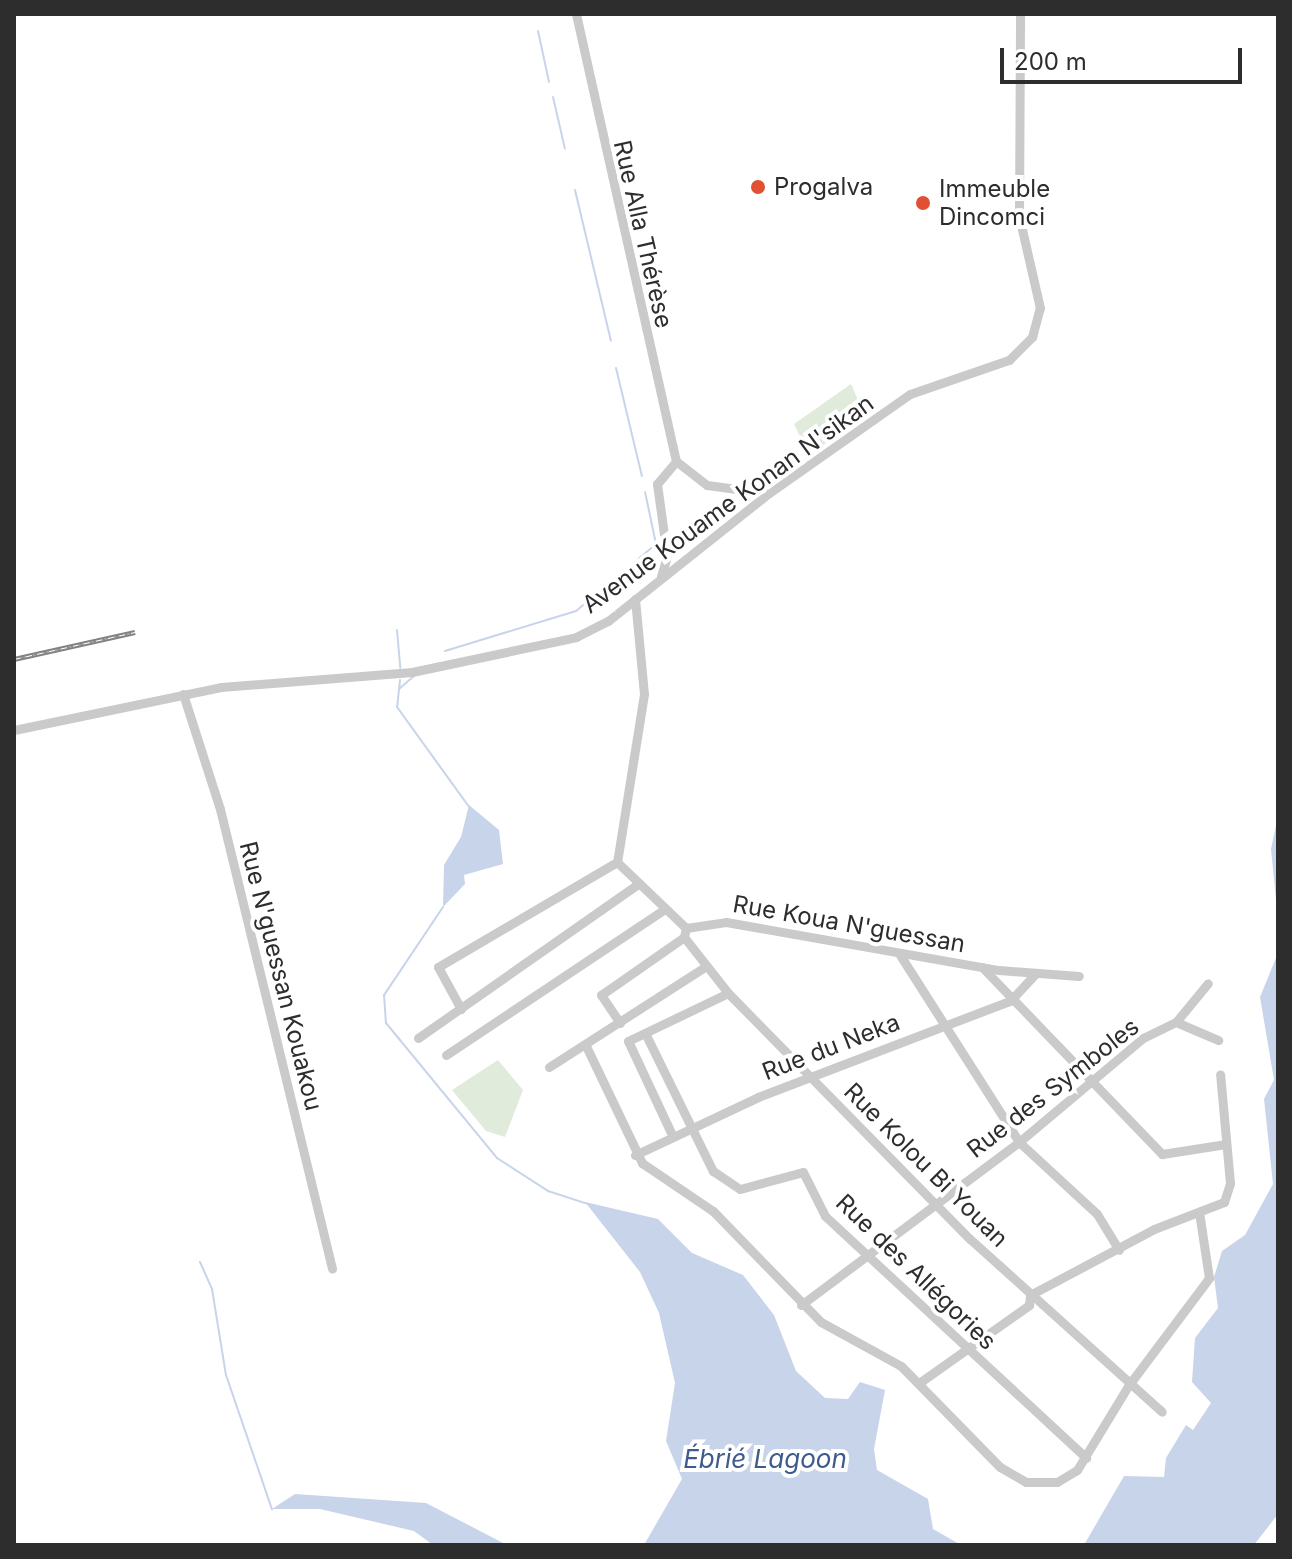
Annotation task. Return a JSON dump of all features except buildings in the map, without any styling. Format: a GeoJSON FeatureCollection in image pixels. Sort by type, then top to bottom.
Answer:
{"type":"FeatureCollection","features":[{"type":"Feature","properties":{"kind":"street","name":"Rue Alla Thérèse"},"geometry":{"type":"LineString","coordinates":[[576,14],[676,461]]}},
{"type":"Feature","properties":{"kind":"street","name":"Avenue Kouame Konan N'sikan"},"geometry":{"type":"LineString","coordinates":[[14,730],[183,694],[491,656],[576,637],[635,599],[769,493],[910,394],[1009,360],[1032,337],[1040,308],[1019,216],[1020,14]]}},
{"type":"Feature","properties":{"kind":"street"},"geometry":{"type":"LineString","coordinates":[[660,579],[667,556],[657,484],[676,461],[707,485],[769,493]]}},
{"type":"Feature","properties":{"kind":"street"},"geometry":{"type":"LineString","coordinates":[[617,862],[644,694],[635,599]]}},
{"type":"Feature","properties":{"kind":"street","name":"Rue N'guessan Kouakou"},"geometry":{"type":"LineString","coordinates":[[183,694],[220,809],[332,1269]]}},
{"type":"Feature","properties":{"kind":"street"},"geometry":{"type":"LineString","coordinates":[[617,862],[685,932],[601,995],[620,1023]]}},
{"type":"Feature","properties":{"kind":"street"},"geometry":{"type":"LineString","coordinates":[[461,1009],[438,967],[617,862]]}},
{"type":"Feature","properties":{"kind":"street"},"geometry":{"type":"LineString","coordinates":[[418,1038],[638,884]]}},
{"type":"Feature","properties":{"kind":"street"},"geometry":{"type":"LineString","coordinates":[[446,1055],[665,909]]}},
{"type":"Feature","properties":{"kind":"street","name":"Rue Koua N'guessan"},"geometry":{"type":"LineString","coordinates":[[685,932],[726,922],[900,955],[1034,975],[1079,976]]}},
{"type":"Feature","properties":{"kind":"street","name":"Rue Kolou Bi Youan"},"geometry":{"type":"LineString","coordinates":[[685,932],[705,967],[728,993],[936,1205],[1128,1386],[1162,1412]]}},
{"type":"Feature","properties":{"kind":"street"},"geometry":{"type":"LineString","coordinates":[[900,955],[941,1027],[1019,1142],[1097,1214],[1119,1250]]}},
{"type":"Feature","properties":{"kind":"street"},"geometry":{"type":"LineString","coordinates":[[549,1067],[705,967]]}},
{"type":"Feature","properties":{"kind":"street"},"geometry":{"type":"LineString","coordinates":[[982,967],[1010,1001],[1162,1154],[1226,1144]]}},
{"type":"Feature","properties":{"kind":"street","name":"Rue du Neka"},"geometry":{"type":"LineString","coordinates":[[635,1155],[810,1077],[1010,1001],[1034,975]]}},
{"type":"Feature","properties":{"kind":"street","name":"Rue des Symboles"},"geometry":{"type":"LineString","coordinates":[[801,1305],[1019,1142],[1143,1038],[1176,1022],[1208,983]]}},
{"type":"Feature","properties":{"kind":"street"},"geometry":{"type":"LineString","coordinates":[[673,1137],[629,1045],[645,1033],[728,993]]}},
{"type":"Feature","properties":{"kind":"street"},"geometry":{"type":"LineString","coordinates":[[1176,1022],[1218,1040]]}},
{"type":"Feature","properties":{"kind":"street"},"geometry":{"type":"LineString","coordinates":[[645,1033],[691,1129]]}},
{"type":"Feature","properties":{"kind":"street"},"geometry":{"type":"LineString","coordinates":[[586,1046],[635,1155],[713,1211],[801,1305],[919,1383],[1000,1467],[1026,1482],[1064,1480],[1086,1458],[1128,1386],[1209,1278],[1199,1212]]}},
{"type":"Feature","properties":{"kind":"street"},"geometry":{"type":"LineString","coordinates":[[919,1383],[965,1347],[1029,1305],[1030,1295],[1228,1197],[1220,1074]]}},
{"type":"Feature","properties":{"kind":"street","name":"Rue des Allégories"},"geometry":{"type":"LineString","coordinates":[[691,1129],[713,1171],[740,1189],[803,1172],[825,1216],[1086,1458]]}},
{"type":"Feature","properties":{"kind":"green space"},"geometry":{"type":"Polygon","coordinates":[[[851,384],[865,416],[809,455],[794,424],[851,384]]]}},
{"type":"Feature","properties":{"kind":"green space"},"geometry":{"type":"Polygon","coordinates":[[[498,1060],[523,1090],[505,1137],[486,1131],[452,1090],[498,1060]]]}},
{"type":"Feature","properties":{"kind":"water"},"geometry":{"type":"Polygon","coordinates":[[[469,805],[499,830],[503,864],[464,875],[465,884],[443,907],[444,865],[461,837],[469,805]]]}},
{"type":"Feature","properties":{"kind":"water"},"geometry":{"type":"Polygon","coordinates":[[[1278,816],[1278,920],[1271,849],[1278,816]]]}},
{"type":"Feature","properties":{"kind":"water"},"geometry":{"type":"Polygon","coordinates":[[[1278,953],[1278,1514],[1254,1545],[1084,1545],[1124,1476],[1164,1477],[1166,1458],[1186,1425],[1193,1430],[1211,1403],[1192,1382],[1195,1338],[1218,1308],[1214,1277],[1222,1251],[1245,1235],[1273,1184],[1264,1099],[1274,1080],[1260,997],[1278,953]]]}},
{"type":"Feature","properties":{"kind":"water","name":"Ébrié Lagoon"},"geometry":{"type":"Polygon","coordinates":[[[585,1202],[658,1219],[692,1253],[743,1275],[774,1315],[796,1371],[825,1398],[848,1399],[860,1382],[885,1390],[874,1449],[877,1470],[928,1499],[933,1529],[961,1545],[644,1545],[682,1479],[666,1441],[675,1383],[659,1313],[640,1272],[585,1202]]]}},
{"type":"Feature","properties":{"kind":"water"},"geometry":{"type":"Polygon","coordinates":[[[295,1494],[426,1503],[507,1545],[433,1545],[414,1531],[320,1509],[272,1509],[295,1494]]]}},
{"type":"Feature","properties":{"kind":"waterway"},"geometry":{"type":"LineString","coordinates":[[538,31],[549,82]]}},
{"type":"Feature","properties":{"kind":"waterway"},"geometry":{"type":"LineString","coordinates":[[553,97],[565,149]]}},
{"type":"Feature","properties":{"kind":"waterway"},"geometry":{"type":"LineString","coordinates":[[575,190],[611,341]]}},
{"type":"Feature","properties":{"kind":"waterway"},"geometry":{"type":"LineString","coordinates":[[616,368],[642,476]]}},
{"type":"Feature","properties":{"kind":"waterway"},"geometry":{"type":"LineString","coordinates":[[445,651],[576,611],[656,544],[645,492]]}},
{"type":"Feature","properties":{"kind":"waterway"},"geometry":{"type":"LineString","coordinates":[[397,630],[400,668]]}},
{"type":"Feature","properties":{"kind":"waterway"},"geometry":{"type":"LineString","coordinates":[[399,689],[415,675]]}},
{"type":"Feature","properties":{"kind":"waterway"},"geometry":{"type":"LineString","coordinates":[[400,680],[397,707],[469,807]]}},
{"type":"Feature","properties":{"kind":"waterway"},"geometry":{"type":"LineString","coordinates":[[443,907],[384,995],[386,1023],[497,1158],[548,1191],[586,1203]]}},
{"type":"Feature","properties":{"kind":"waterway"},"geometry":{"type":"LineString","coordinates":[[200,1262],[212,1289],[226,1375],[272,1509]]}},
{"type":"Feature","properties":{"kind":"railway"},"geometry":{"type":"LineString","coordinates":[[14,659],[135,632]]}},
{"type":"Feature","properties":{"kind":"place","name":"Progalva"},"geometry":{"type":"Point","coordinates":[758,187]}},
{"type":"Feature","properties":{"kind":"place","name":"Immeuble Dincomci"},"geometry":{"type":"Point","coordinates":[923,203]}}]}
